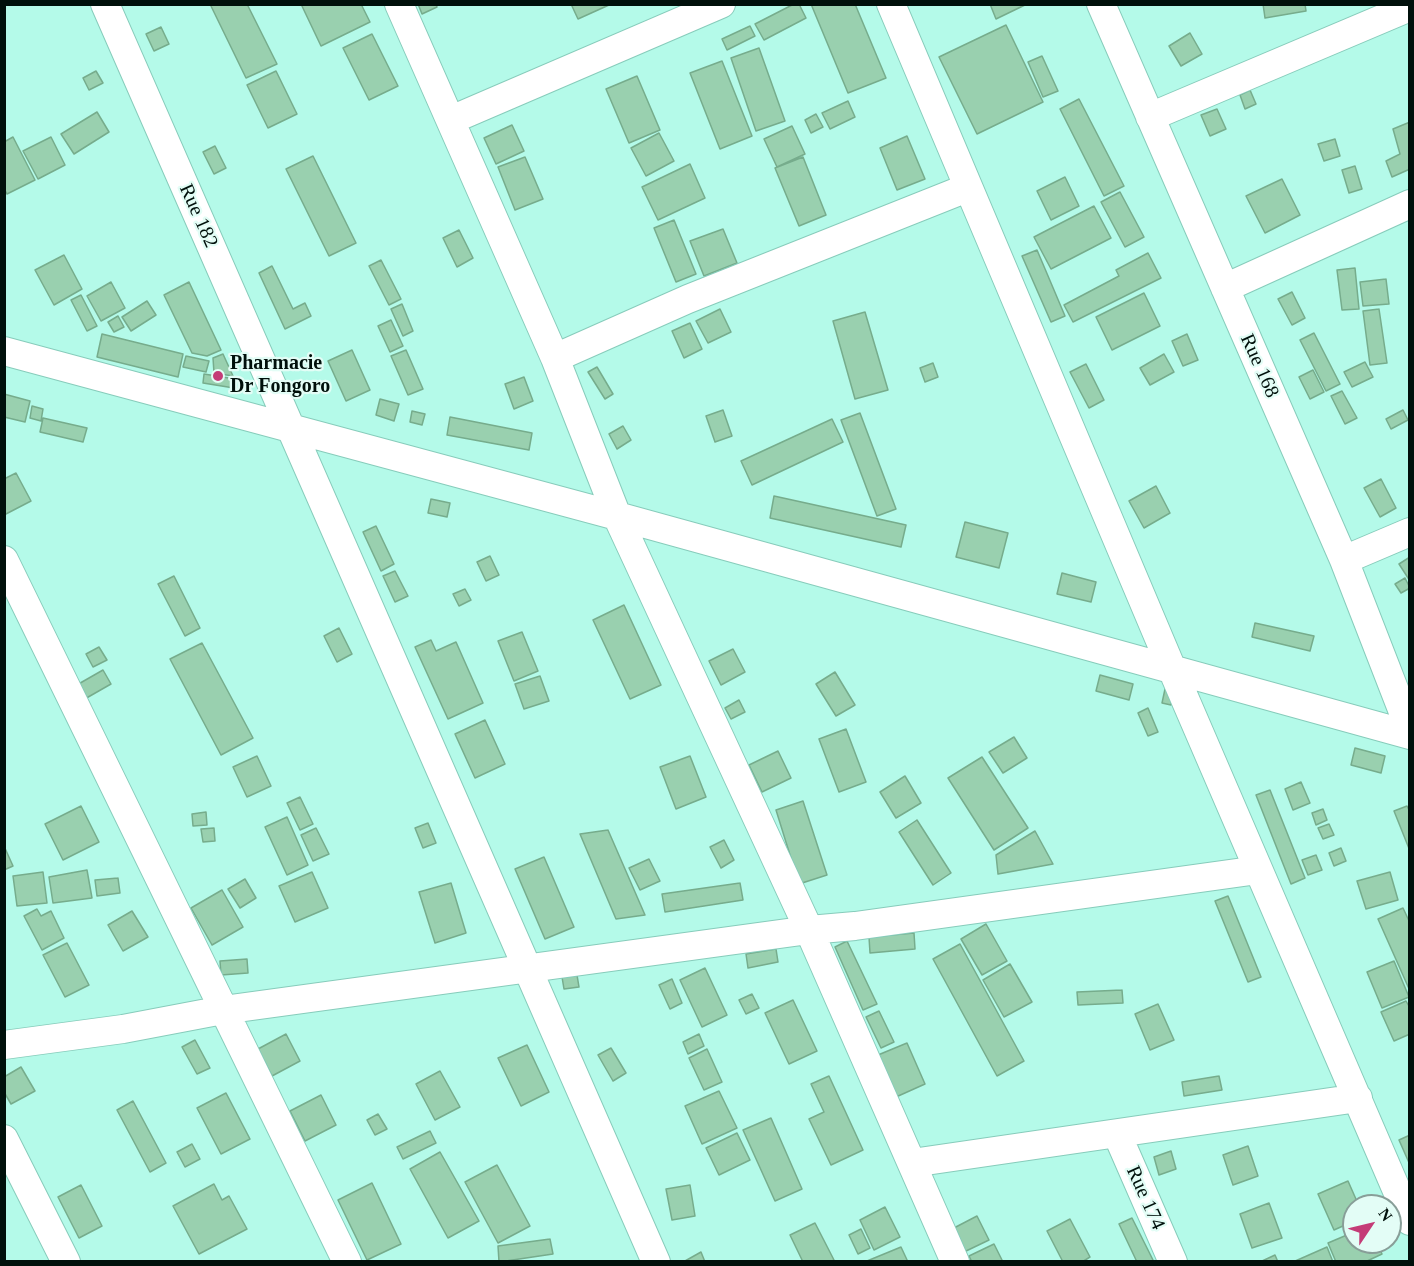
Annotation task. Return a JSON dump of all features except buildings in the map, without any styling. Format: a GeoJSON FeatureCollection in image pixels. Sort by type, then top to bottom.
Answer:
{"type":"FeatureCollection","features":[{"type":"Feature","properties":{"kind":"street","name":"Rue 182"},"geometry":{"type":"LineString","coordinates":[[105,4],[656,1262]]}},
{"type":"Feature","properties":{"kind":"street"},"geometry":{"type":"LineString","coordinates":[[399,4],[555,358],[617,516],[809,930],[956,1262]]}},
{"type":"Feature","properties":{"kind":"street"},"geometry":{"type":"LineString","coordinates":[[451,120],[721,4]]}},
{"type":"Feature","properties":{"kind":"street"},"geometry":{"type":"LineString","coordinates":[[891,4],[1172,669],[1410,1221]]}},
{"type":"Feature","properties":{"kind":"street","name":"Rue 168"},"geometry":{"type":"LineString","coordinates":[[1101,4],[1344,560],[1410,732]]}},
{"type":"Feature","properties":{"kind":"street"},"geometry":{"type":"LineString","coordinates":[[1150,117],[1410,7]]}},
{"type":"Feature","properties":{"kind":"street"},"geometry":{"type":"LineString","coordinates":[[555,358],[688,298],[968,188]]}},
{"type":"Feature","properties":{"kind":"street"},"geometry":{"type":"LineString","coordinates":[[1225,288],[1410,204]]}},
{"type":"Feature","properties":{"kind":"street"},"geometry":{"type":"LineString","coordinates":[[4,351],[1410,732]]}},
{"type":"Feature","properties":{"kind":"street"},"geometry":{"type":"LineString","coordinates":[[1344,560],[1410,532]]}},
{"type":"Feature","properties":{"kind":"street"},"geometry":{"type":"LineString","coordinates":[[4,560],[347,1262]]}},
{"type":"Feature","properties":{"kind":"street"},"geometry":{"type":"LineString","coordinates":[[4,1045],[123,1029],[223,1010],[1258,870]]}},
{"type":"Feature","properties":{"kind":"street"},"geometry":{"type":"LineString","coordinates":[[912,1163],[1358,1098]]}},
{"type":"Feature","properties":{"kind":"street","name":"Rue 174"},"geometry":{"type":"LineString","coordinates":[[1117,1134],[1173,1262]]}},
{"type":"Feature","properties":{"kind":"street"},"geometry":{"type":"LineString","coordinates":[[4,1139],[66,1262]]}},
{"type":"Feature","properties":{"kind":"place","name":"Pharmacie Dr Fongoro"},"geometry":{"type":"Point","coordinates":[218,376]}}]}
